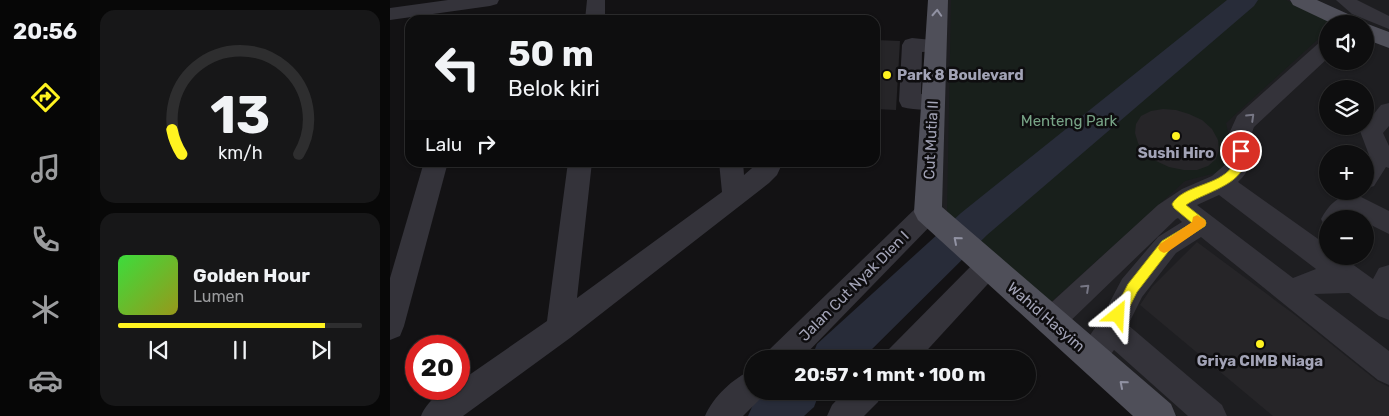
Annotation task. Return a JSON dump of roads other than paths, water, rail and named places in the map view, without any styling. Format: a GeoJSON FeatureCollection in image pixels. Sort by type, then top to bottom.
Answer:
{"type":"FeatureCollection","features":[{"type":"Feature","properties":{"kind":"main road","name":"Cut Mutia II"},"geometry":{"type":"LineString","coordinates":[[930,215],[938,0]]}},
{"type":"Feature","properties":{"kind":"main road"},"geometry":{"type":"LineString","coordinates":[[1300,0],[1332,15]]}},
{"type":"Feature","properties":{"kind":"main road"},"geometry":{"type":"LineString","coordinates":[[1374,34],[1389,41]]}},
{"type":"Feature","properties":{"kind":"main road","name":"Wahid Hasyim"},"geometry":{"type":"LineString","coordinates":[[930,215],[1159,416]]}},
{"type":"Feature","properties":{"kind":"street"},"geometry":{"type":"LineString","coordinates":[[390,14],[490,0]]}},
{"type":"Feature","properties":{"kind":"street"},"geometry":{"type":"LineString","coordinates":[[595,15],[596,0]]}},
{"type":"Feature","properties":{"kind":"street"},"geometry":{"type":"LineString","coordinates":[[1345,0],[1359,10],[1389,23]]}},
{"type":"Feature","properties":{"kind":"street"},"geometry":{"type":"LineString","coordinates":[[1051,321],[1167,212],[1191,196],[1221,182],[1238,168],[1241,151],[1239,136],[1245,122],[1319,54]]}},
{"type":"Feature","properties":{"kind":"street"},"geometry":{"type":"LineString","coordinates":[[1374,170],[1386,157],[1377,149],[1371,131],[1389,111]]}},
{"type":"Feature","properties":{"kind":"street"},"geometry":{"type":"LineString","coordinates":[[390,326],[435,167]]}},
{"type":"Feature","properties":{"kind":"street"},"geometry":{"type":"LineString","coordinates":[[560,328],[579,167]]}},
{"type":"Feature","properties":{"kind":"street"},"geometry":{"type":"LineString","coordinates":[[732,167],[734,194]]}},
{"type":"Feature","properties":{"kind":"street"},"geometry":{"type":"LineString","coordinates":[[438,416],[560,328],[734,194],[761,176],[769,167]]}},
{"type":"Feature","properties":{"kind":"street"},"geometry":{"type":"LineString","coordinates":[[1221,182],[1353,281],[1385,294]]}},
{"type":"Feature","properties":{"kind":"street"},"geometry":{"type":"LineString","coordinates":[[1345,205],[1354,203],[1389,223]]}},
{"type":"Feature","properties":{"kind":"street"},"geometry":{"type":"LineString","coordinates":[[1178,204],[1389,370]]}},
{"type":"Feature","properties":{"kind":"street","name":"Jalan Cut Nyak Dien I"},"geometry":{"type":"LineString","coordinates":[[789,350],[930,215]]}},
{"type":"Feature","properties":{"kind":"street"},"geometry":{"type":"LineString","coordinates":[[1092,357],[1111,329],[1132,288],[1167,245],[1201,223]]}},
{"type":"Feature","properties":{"kind":"street"},"geometry":{"type":"LineString","coordinates":[[1308,248],[1319,236]]}},
{"type":"Feature","properties":{"kind":"street"},"geometry":{"type":"LineString","coordinates":[[907,350],[985,264]]}},
{"type":"Feature","properties":{"kind":"street"},"geometry":{"type":"LineString","coordinates":[[1292,292],[1313,281],[1353,281]]}},
{"type":"Feature","properties":{"kind":"street"},"geometry":{"type":"LineString","coordinates":[[1111,329],[1211,416]]}},
{"type":"Feature","properties":{"kind":"street"},"geometry":{"type":"LineString","coordinates":[[721,416],[744,393]]}},
{"type":"Feature","properties":{"kind":"street"},"geometry":{"type":"LineString","coordinates":[[844,416],[859,400]]}},
{"type":"Feature","properties":{"kind":"waterway"},"geometry":{"type":"LineString","coordinates":[[841,350],[974,224],[1244,0]]}},
{"type":"Feature","properties":{"kind":"waterway"},"geometry":{"type":"LineString","coordinates":[[771,416],[788,400]]}},
{"type":"Feature","properties":{"kind":"place","name":"Park 8 Boulevard"},"geometry":{"type":"Point","coordinates":[887,75]}},
{"type":"Feature","properties":{"kind":"place","name":"Sushi Hiro"},"geometry":{"type":"Point","coordinates":[1176,136]}},
{"type":"Feature","properties":{"kind":"place","name":"Griya CIMB Niaga"},"geometry":{"type":"Point","coordinates":[1260,344]}},
{"type":"Feature","properties":{"kind":"park label","name":"Menteng Park"},"geometry":{"type":"Point","coordinates":[1069,121]}}]}
